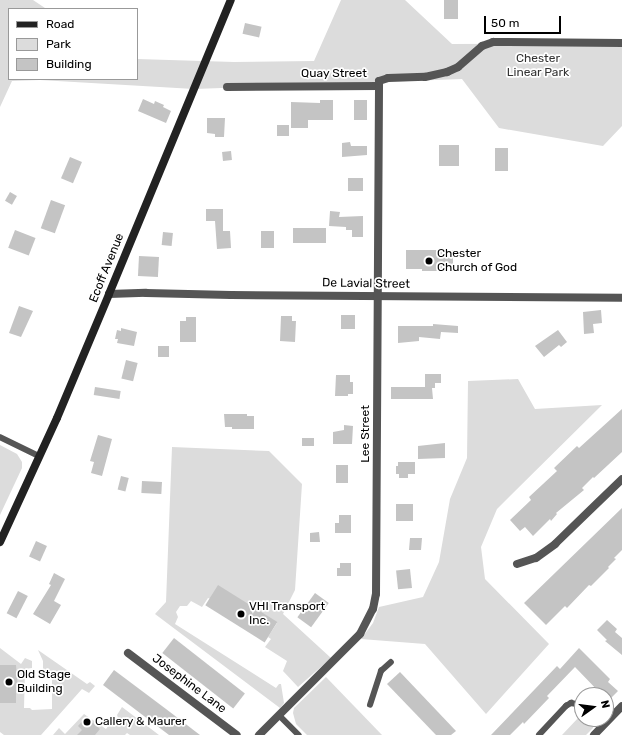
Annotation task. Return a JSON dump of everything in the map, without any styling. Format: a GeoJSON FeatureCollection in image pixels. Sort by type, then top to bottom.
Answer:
{"type":"FeatureCollection","features":[{"type":"Feature","properties":{"kind":"street","name":"Ecoff Avenue"},"geometry":{"type":"LineString","coordinates":[[0,542],[109,294],[209,49],[231,0]]}},
{"type":"Feature","properties":{"kind":"street","name":"Quay Street"},"geometry":{"type":"LineString","coordinates":[[226,87],[378,86],[379,81],[383,79],[436,75],[458,67],[482,46],[500,41],[622,43]]}},
{"type":"Feature","properties":{"kind":"street","name":"Lee Street"},"geometry":{"type":"LineString","coordinates":[[258,735],[360,634],[373,609],[376,594],[378,561],[378,296],[380,145],[378,86]]}},
{"type":"Feature","properties":{"kind":"street","name":"De Lavial Street"},"geometry":{"type":"LineString","coordinates":[[109,294],[146,293],[622,298]]}},
{"type":"Feature","properties":{"kind":"street"},"geometry":{"type":"LineString","coordinates":[[517,564],[536,558],[554,544],[622,479]]}},
{"type":"Feature","properties":{"kind":"street","name":"Josephine Lane"},"geometry":{"type":"LineString","coordinates":[[128,653],[236,735]]}},
{"type":"Feature","properties":{"kind":"street"},"geometry":{"type":"LineString","coordinates":[[594,735],[601,727]]}},
{"type":"Feature","properties":{"kind":"lane"},"geometry":{"type":"LineString","coordinates":[[0,437],[39,456]]}},
{"type":"Feature","properties":{"kind":"lane"},"geometry":{"type":"LineString","coordinates":[[370,705],[381,671],[391,662]]}},
{"type":"Feature","properties":{"kind":"lane"},"geometry":{"type":"LineString","coordinates":[[539,735],[566,706],[571,703],[574,704]]}},
{"type":"Feature","properties":{"kind":"lane"},"geometry":{"type":"LineString","coordinates":[[279,715],[299,735]]}},
{"type":"Feature","properties":{"kind":"green space"},"geometry":{"type":"Polygon","coordinates":[[[0,0],[33,0],[45,8],[8,8],[8,80],[40,80],[12,81],[0,107],[0,0]]]}},
{"type":"Feature","properties":{"kind":"green space","name":"Chester Linear Park"},"geometry":{"type":"Polygon","coordinates":[[[341,0],[405,0],[452,44],[622,43],[622,126],[603,146],[499,128],[462,79],[194,89],[40,80],[138,80],[138,59],[234,62],[314,61],[341,0]]]}},
{"type":"Feature","properties":{"kind":"green space"},"geometry":{"type":"Polygon","coordinates":[[[518,379],[535,409],[602,405],[497,509],[481,547],[485,579],[549,644],[486,714],[425,644],[361,639],[373,623],[379,607],[423,597],[439,562],[450,499],[467,458],[468,381],[518,379]]]}},
{"type":"Feature","properties":{"kind":"green space"},"geometry":{"type":"Polygon","coordinates":[[[0,445],[17,454],[22,462],[22,468],[0,515],[0,445]]]}},
{"type":"Feature","properties":{"kind":"green space"},"geometry":{"type":"Polygon","coordinates":[[[172,447],[269,451],[302,484],[295,590],[283,614],[331,658],[298,687],[283,671],[287,661],[265,647],[271,639],[268,637],[277,623],[208,598],[202,607],[191,601],[187,606],[180,606],[176,612],[178,617],[175,624],[276,688],[279,684],[281,684],[284,703],[280,708],[155,614],[166,602],[172,447]]]}},
{"type":"Feature","properties":{"kind":"green space"},"geometry":{"type":"Polygon","coordinates":[[[0,648],[21,664],[25,658],[32,661],[32,668],[25,669],[24,708],[30,708],[32,710],[52,709],[52,675],[43,673],[43,661],[38,650],[87,684],[90,682],[95,686],[89,693],[82,689],[41,735],[4,735],[0,732],[0,648]]]}},
{"type":"Feature","properties":{"kind":"green space"},"geometry":{"type":"Polygon","coordinates":[[[326,677],[382,735],[307,735],[296,724],[293,713],[294,708],[326,677]]]}},
{"type":"Feature","properties":{"kind":"green space"},"geometry":{"type":"Polygon","coordinates":[[[122,707],[159,735],[130,735],[127,733],[125,735],[53,735],[59,728],[65,734],[84,714],[106,729],[118,718],[117,715],[122,707]]]}},
{"type":"Feature","properties":{"kind":"green space"},"geometry":{"type":"Polygon","coordinates":[[[574,722],[574,727],[593,727],[586,735],[562,735],[574,722]]]}},
{"type":"Feature","properties":{"kind":"building"},"geometry":{"type":"Polygon","coordinates":[[[444,0],[458,0],[458,19],[444,19],[444,0]]]}},
{"type":"Feature","properties":{"kind":"building"},"geometry":{"type":"Polygon","coordinates":[[[245,23],[262,27],[259,38],[243,34],[245,23]]]}},
{"type":"Feature","properties":{"kind":"building"},"geometry":{"type":"Polygon","coordinates":[[[143,99],[154,104],[155,101],[164,105],[163,107],[171,111],[166,123],[138,111],[143,99]]]}},
{"type":"Feature","properties":{"kind":"building"},"geometry":{"type":"Polygon","coordinates":[[[320,100],[333,100],[333,120],[308,120],[308,128],[291,128],[291,102],[320,103],[320,100]]]}},
{"type":"Feature","properties":{"kind":"building"},"geometry":{"type":"Polygon","coordinates":[[[354,100],[367,100],[367,120],[354,120],[354,100]]]}},
{"type":"Feature","properties":{"kind":"building"},"geometry":{"type":"Polygon","coordinates":[[[207,118],[225,118],[224,137],[215,137],[215,134],[207,133],[207,118]]]}},
{"type":"Feature","properties":{"kind":"building"},"geometry":{"type":"Polygon","coordinates":[[[277,125],[289,125],[289,136],[277,136],[277,125]]]}},
{"type":"Feature","properties":{"kind":"building"},"geometry":{"type":"Polygon","coordinates":[[[350,142],[351,146],[367,146],[367,155],[342,157],[342,143],[350,142]]]}},
{"type":"Feature","properties":{"kind":"building"},"geometry":{"type":"Polygon","coordinates":[[[439,145],[459,145],[459,166],[439,166],[439,145]]]}},
{"type":"Feature","properties":{"kind":"building"},"geometry":{"type":"Polygon","coordinates":[[[495,148],[508,148],[508,171],[495,171],[495,148]]]}},
{"type":"Feature","properties":{"kind":"building"},"geometry":{"type":"Polygon","coordinates":[[[231,151],[232,160],[223,161],[222,152],[231,151]]]}},
{"type":"Feature","properties":{"kind":"building"},"geometry":{"type":"Polygon","coordinates":[[[70,157],[82,162],[73,183],[61,178],[70,157]]]}},
{"type":"Feature","properties":{"kind":"building"},"geometry":{"type":"Polygon","coordinates":[[[348,178],[363,178],[363,191],[348,191],[348,178]]]}},
{"type":"Feature","properties":{"kind":"building"},"geometry":{"type":"Polygon","coordinates":[[[10,192],[17,196],[12,205],[5,201],[10,192]]]}},
{"type":"Feature","properties":{"kind":"building"},"geometry":{"type":"Polygon","coordinates":[[[51,200],[65,205],[55,233],[41,228],[51,200]]]}},
{"type":"Feature","properties":{"kind":"building"},"geometry":{"type":"Polygon","coordinates":[[[206,209],[223,209],[223,231],[230,231],[231,248],[217,249],[215,221],[206,221],[206,209]]]}},
{"type":"Feature","properties":{"kind":"building"},"geometry":{"type":"Polygon","coordinates":[[[330,211],[340,212],[339,217],[363,216],[363,237],[352,237],[352,230],[346,230],[346,227],[329,226],[330,211]]]}},
{"type":"Feature","properties":{"kind":"building"},"geometry":{"type":"Polygon","coordinates":[[[293,228],[326,228],[326,243],[293,243],[293,228]]]}},
{"type":"Feature","properties":{"kind":"building"},"geometry":{"type":"Polygon","coordinates":[[[15,230],[36,238],[29,256],[8,248],[15,230]]]}},
{"type":"Feature","properties":{"kind":"building"},"geometry":{"type":"Polygon","coordinates":[[[261,231],[274,231],[274,248],[261,248],[261,231]]]}},
{"type":"Feature","properties":{"kind":"building"},"geometry":{"type":"Polygon","coordinates":[[[163,232],[173,233],[172,246],[162,245],[163,232]]]}},
{"type":"Feature","properties":{"kind":"building","name":"Chester Church of God"},"geometry":{"type":"Polygon","coordinates":[[[406,250],[453,250],[453,271],[422,271],[422,269],[406,269],[406,250]]]}},
{"type":"Feature","properties":{"kind":"building"},"geometry":{"type":"Polygon","coordinates":[[[139,256],[159,257],[158,277],[138,276],[139,256]]]}},
{"type":"Feature","properties":{"kind":"building"},"geometry":{"type":"Polygon","coordinates":[[[19,306],[33,311],[21,337],[9,333],[19,306]]]}},
{"type":"Feature","properties":{"kind":"building"},"geometry":{"type":"Polygon","coordinates":[[[601,310],[602,323],[593,324],[594,333],[584,334],[583,312],[601,310]]]}},
{"type":"Feature","properties":{"kind":"building"},"geometry":{"type":"Polygon","coordinates":[[[341,315],[355,315],[355,329],[341,329],[341,315]]]}},
{"type":"Feature","properties":{"kind":"building"},"geometry":{"type":"Polygon","coordinates":[[[281,316],[292,316],[292,321],[296,321],[295,342],[280,341],[281,316]]]}},
{"type":"Feature","properties":{"kind":"building"},"geometry":{"type":"Polygon","coordinates":[[[186,317],[196,317],[196,342],[180,342],[180,321],[186,321],[186,317]]]}},
{"type":"Feature","properties":{"kind":"building"},"geometry":{"type":"Polygon","coordinates":[[[433,324],[458,326],[458,333],[441,332],[440,339],[419,337],[419,341],[398,343],[398,326],[433,326],[433,324]]]}},
{"type":"Feature","properties":{"kind":"building"},"geometry":{"type":"Polygon","coordinates":[[[121,328],[137,332],[134,346],[117,343],[118,339],[115,339],[117,330],[121,331],[121,328]]]}},
{"type":"Feature","properties":{"kind":"building"},"geometry":{"type":"Polygon","coordinates":[[[558,330],[567,342],[561,347],[559,345],[544,357],[535,346],[558,330]]]}},
{"type":"Feature","properties":{"kind":"building"},"geometry":{"type":"Polygon","coordinates":[[[158,346],[169,346],[169,357],[158,357],[158,346]]]}},
{"type":"Feature","properties":{"kind":"building"},"geometry":{"type":"Polygon","coordinates":[[[126,360],[138,363],[133,381],[121,378],[126,360]]]}},
{"type":"Feature","properties":{"kind":"building"},"geometry":{"type":"Polygon","coordinates":[[[425,374],[441,374],[441,383],[435,383],[435,388],[432,388],[433,399],[391,399],[391,387],[425,387],[425,374]]]}},
{"type":"Feature","properties":{"kind":"building"},"geometry":{"type":"Polygon","coordinates":[[[336,375],[350,375],[350,382],[353,382],[353,394],[348,394],[348,396],[335,396],[336,375]]]}},
{"type":"Feature","properties":{"kind":"building"},"geometry":{"type":"Polygon","coordinates":[[[95,387],[121,391],[119,399],[94,395],[95,387]]]}},
{"type":"Feature","properties":{"kind":"building"},"geometry":{"type":"Polygon","coordinates":[[[622,409],[622,452],[594,478],[593,477],[582,488],[584,490],[556,513],[557,514],[551,521],[550,519],[533,536],[525,527],[520,531],[510,520],[531,500],[529,497],[557,471],[554,468],[577,446],[579,448],[622,409]]]}},
{"type":"Feature","properties":{"kind":"building"},"geometry":{"type":"Polygon","coordinates":[[[224,414],[247,414],[247,416],[254,416],[254,429],[232,429],[232,427],[225,427],[224,414]]]}},
{"type":"Feature","properties":{"kind":"building"},"geometry":{"type":"Polygon","coordinates":[[[344,425],[353,426],[352,444],[333,444],[333,432],[344,430],[344,425]]]}},
{"type":"Feature","properties":{"kind":"building"},"geometry":{"type":"Polygon","coordinates":[[[98,435],[112,439],[102,476],[91,473],[94,462],[90,461],[98,435]]]}},
{"type":"Feature","properties":{"kind":"building"},"geometry":{"type":"Polygon","coordinates":[[[302,438],[314,438],[314,446],[302,446],[302,438]]]}},
{"type":"Feature","properties":{"kind":"building"},"geometry":{"type":"Polygon","coordinates":[[[445,443],[445,458],[418,459],[418,446],[445,443]]]}},
{"type":"Feature","properties":{"kind":"building"},"geometry":{"type":"Polygon","coordinates":[[[398,462],[415,462],[415,474],[408,474],[408,478],[399,478],[399,474],[396,474],[396,466],[398,466],[398,462]]]}},
{"type":"Feature","properties":{"kind":"building"},"geometry":{"type":"Polygon","coordinates":[[[336,465],[348,465],[348,483],[336,483],[336,465]]]}},
{"type":"Feature","properties":{"kind":"building"},"geometry":{"type":"Polygon","coordinates":[[[121,476],[129,478],[125,492],[118,490],[121,476]]]}},
{"type":"Feature","properties":{"kind":"building"},"geometry":{"type":"Polygon","coordinates":[[[142,481],[162,482],[161,494],[141,493],[142,481]]]}},
{"type":"Feature","properties":{"kind":"building"},"geometry":{"type":"Polygon","coordinates":[[[396,504],[413,504],[413,521],[396,521],[396,504]]]}},
{"type":"Feature","properties":{"kind":"building"},"geometry":{"type":"Polygon","coordinates":[[[622,508],[622,550],[614,558],[616,559],[608,567],[609,568],[591,586],[589,585],[567,608],[565,606],[546,625],[524,603],[622,508]]]}},
{"type":"Feature","properties":{"kind":"building"},"geometry":{"type":"Polygon","coordinates":[[[339,515],[351,515],[351,533],[335,533],[335,523],[339,523],[339,515]]]}},
{"type":"Feature","properties":{"kind":"building"},"geometry":{"type":"Polygon","coordinates":[[[319,532],[320,542],[310,542],[310,533],[319,532]]]}},
{"type":"Feature","properties":{"kind":"building"},"geometry":{"type":"Polygon","coordinates":[[[410,538],[422,538],[421,550],[409,550],[410,538]]]}},
{"type":"Feature","properties":{"kind":"building"},"geometry":{"type":"Polygon","coordinates":[[[36,541],[47,546],[40,561],[29,557],[36,541]]]}},
{"type":"Feature","properties":{"kind":"building"},"geometry":{"type":"Polygon","coordinates":[[[340,563],[351,563],[351,576],[337,576],[337,568],[340,568],[340,563]]]}},
{"type":"Feature","properties":{"kind":"building"},"geometry":{"type":"Polygon","coordinates":[[[410,569],[412,588],[398,589],[396,570],[410,569]]]}},
{"type":"Feature","properties":{"kind":"building"},"geometry":{"type":"Polygon","coordinates":[[[54,573],[65,579],[54,601],[61,605],[50,624],[33,614],[51,585],[49,584],[54,573]]]}},
{"type":"Feature","properties":{"kind":"building","name":"VHI Transport Inc."},"geometry":{"type":"Polygon","coordinates":[[[218,585],[277,622],[265,642],[205,605],[218,585]]]}},
{"type":"Feature","properties":{"kind":"building"},"geometry":{"type":"Polygon","coordinates":[[[18,591],[28,596],[16,618],[7,613],[18,591]]]}},
{"type":"Feature","properties":{"kind":"building"},"geometry":{"type":"Polygon","coordinates":[[[315,593],[329,603],[311,627],[297,617],[315,593]]]}},
{"type":"Feature","properties":{"kind":"building"},"geometry":{"type":"Polygon","coordinates":[[[607,620],[617,629],[615,632],[622,638],[622,655],[605,641],[607,640],[597,630],[607,620]]]}},
{"type":"Feature","properties":{"kind":"building"},"geometry":{"type":"Polygon","coordinates":[[[174,638],[245,693],[233,708],[162,653],[174,638]]]}},
{"type":"Feature","properties":{"kind":"building"},"geometry":{"type":"Polygon","coordinates":[[[579,648],[610,679],[608,682],[614,687],[594,687],[575,667],[547,696],[549,698],[524,724],[523,722],[510,735],[491,735],[557,666],[560,669],[579,648]]]}},
{"type":"Feature","properties":{"kind":"building","name":"Old Stage Building"},"geometry":{"type":"Polygon","coordinates":[[[0,665],[16,665],[18,691],[16,691],[16,703],[0,703],[0,665]]]}},
{"type":"Feature","properties":{"kind":"building"},"geometry":{"type":"Polygon","coordinates":[[[114,670],[200,735],[169,735],[103,685],[114,670]]]}},
{"type":"Feature","properties":{"kind":"building"},"geometry":{"type":"Polygon","coordinates":[[[400,672],[456,731],[451,735],[436,735],[387,684],[400,672]]]}},
{"type":"Feature","properties":{"kind":"building"},"geometry":{"type":"Polygon","coordinates":[[[614,687],[618,691],[614,695],[614,687]]]}},
{"type":"Feature","properties":{"kind":"building","name":"Callery & Maurer"},"geometry":{"type":"Polygon","coordinates":[[[86,717],[100,729],[95,735],[77,735],[82,730],[78,726],[86,717]]]}},
{"type":"Feature","properties":{"kind":"place","name":"Chester Church of God"},"geometry":{"type":"Point","coordinates":[429,261]}},
{"type":"Feature","properties":{"kind":"place","name":"VHI Transport Inc."},"geometry":{"type":"Point","coordinates":[241,614]}},
{"type":"Feature","properties":{"kind":"place","name":"Old Stage Building"},"geometry":{"type":"Point","coordinates":[9,682]}},
{"type":"Feature","properties":{"kind":"place","name":"Callery & Maurer"},"geometry":{"type":"Point","coordinates":[87,722]}}]}
